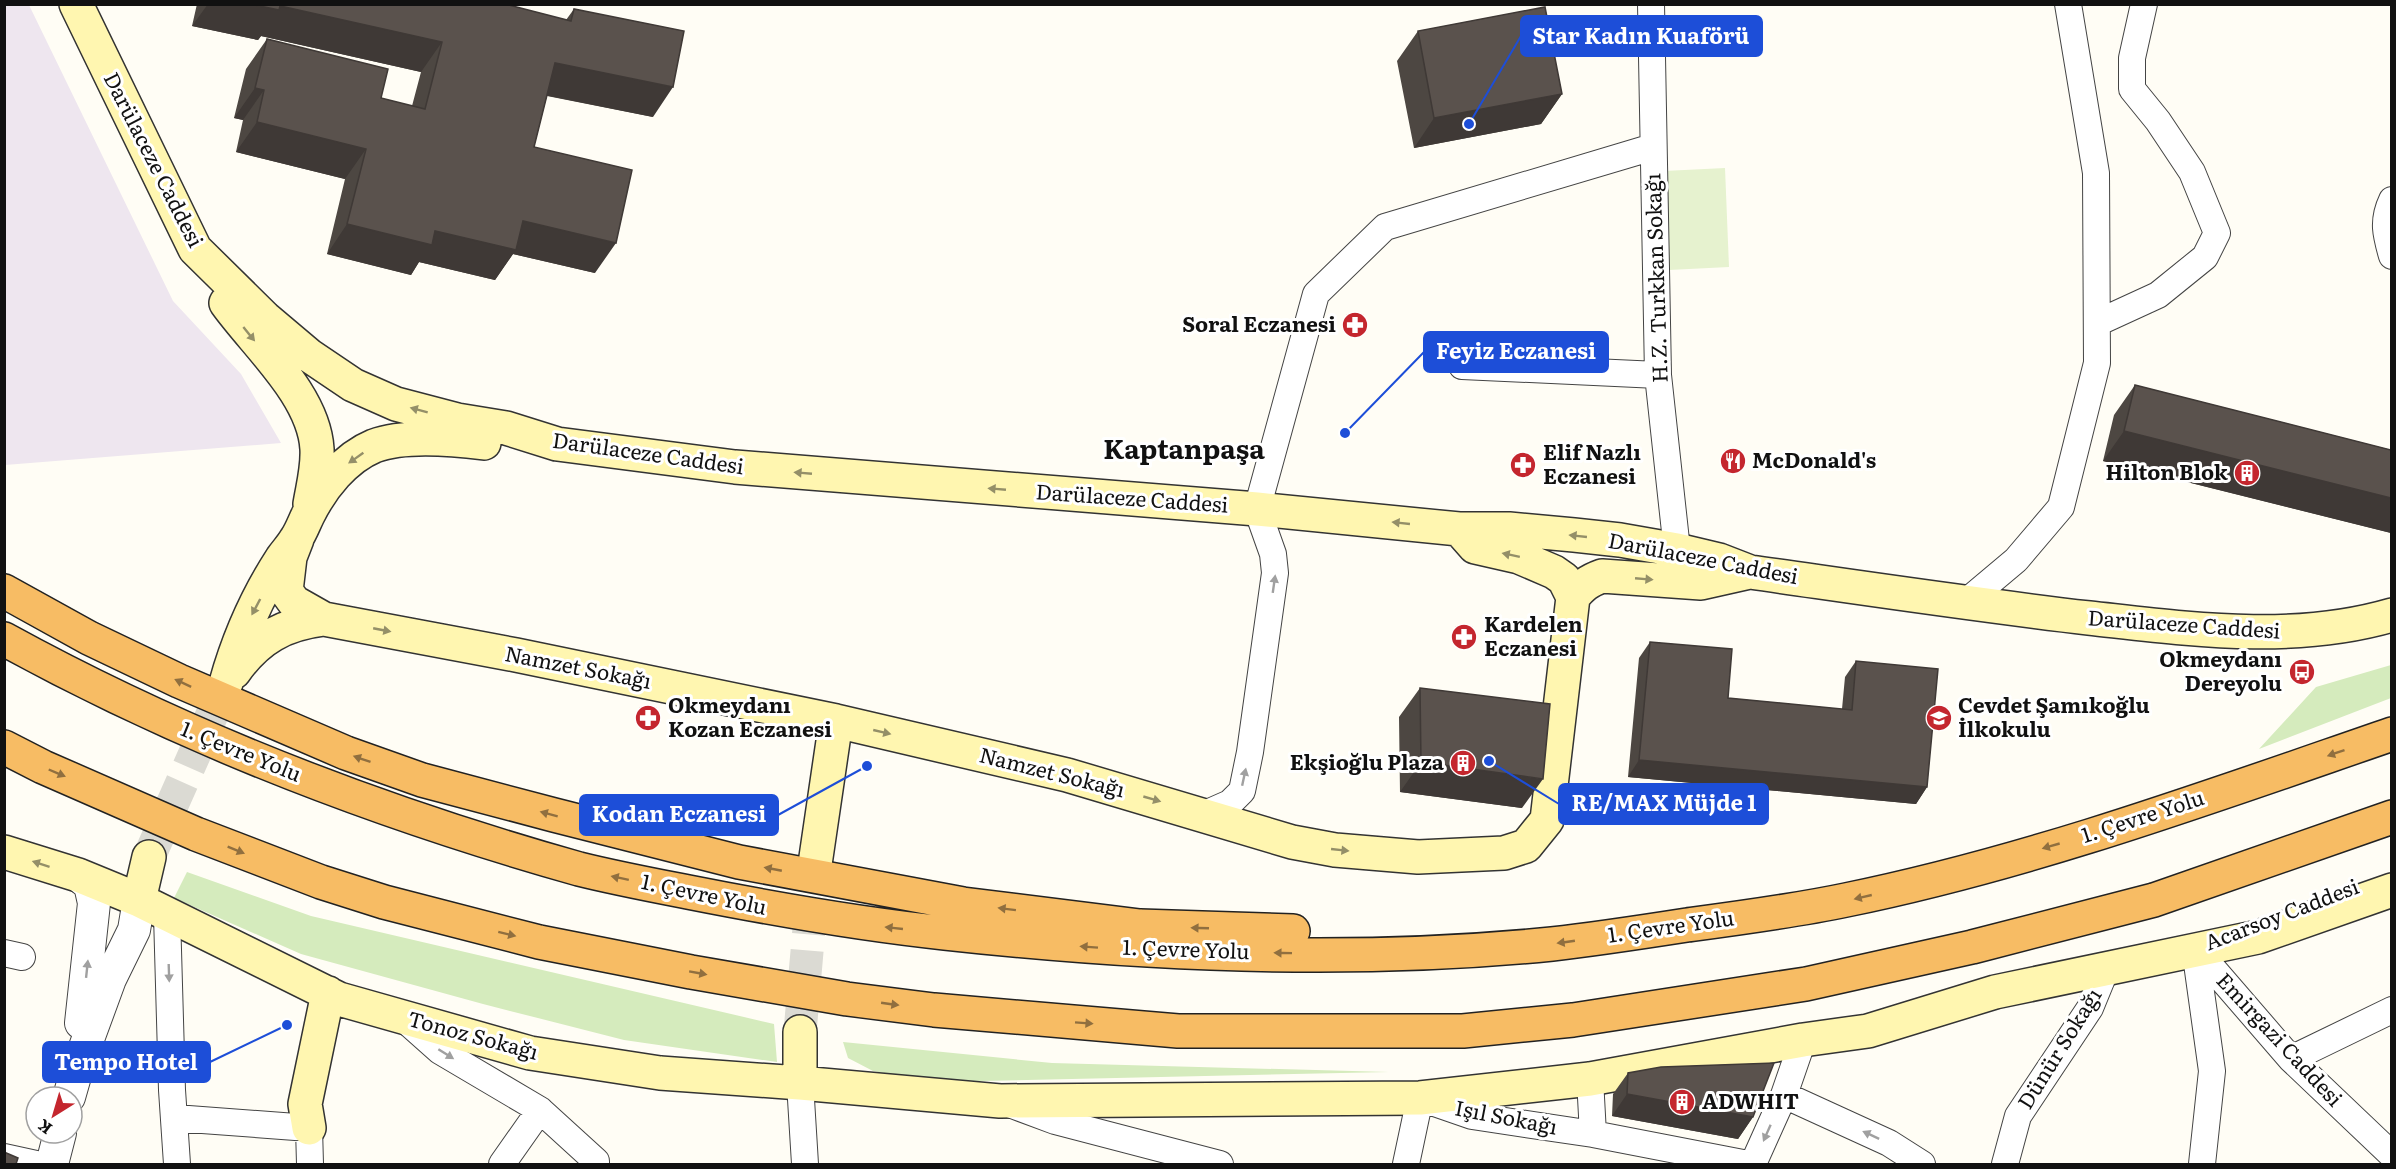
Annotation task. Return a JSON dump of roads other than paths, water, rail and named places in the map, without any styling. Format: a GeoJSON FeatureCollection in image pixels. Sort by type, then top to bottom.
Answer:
{"type":"FeatureCollection","features":[{"type":"Feature","properties":{"kind":"highway"},"geometry":{"type":"LineString","coordinates":[[4,591],[89,638],[179,681],[346,753],[422,780],[739,862],[963,904],[1140,926],[1285,931],[1468,950]]}},
{"type":"Feature","properties":{"kind":"highway","name":"1. Çevre Yolu"},"geometry":{"type":"LineString","coordinates":[[4,639],[106,693],[175,725],[348,795],[416,819],[605,874],[775,910],[885,927],[1093,948],[1334,954],[1468,950],[1555,944],[1843,901],[1943,878],[2127,824],[2391,734]]}},
{"type":"Feature","properties":{"kind":"highway"},"geometry":{"type":"LineString","coordinates":[[4,747],[43,767],[196,834],[321,882],[384,902],[539,942],[702,974],[858,1000],[934,1010],[1178,1030],[1462,1031],[1574,1020],[1806,984],[1972,947],[2154,900],[2391,817]]}},
{"type":"Feature","properties":{"kind":"main road","name":"Darülaceze Caddesi"},"geometry":{"type":"LineString","coordinates":[[76,4],[195,249],[265,318],[301,349],[353,385],[396,404],[457,420],[506,428],[557,444],[776,470],[1257,508],[1459,529],[1509,529],[1620,540],[1719,560],[1750,572],[1966,602],[2187,629],[2282,633],[2334,628],[2391,615]]}},
{"type":"Feature","properties":{"kind":"main road"},"geometry":{"type":"LineString","coordinates":[[195,249],[213,285],[233,314],[290,384],[303,405],[317,448],[303,526]]}},
{"type":"Feature","properties":{"kind":"main road"},"geometry":{"type":"LineString","coordinates":[[303,526],[337,473],[355,458],[375,446],[409,440],[448,438],[512,447],[557,444]]}},
{"type":"Feature","properties":{"kind":"main road","name":"Namzet Sokağı"},"geometry":{"type":"LineString","coordinates":[[303,526],[290,557],[286,591],[294,602],[324,619],[516,655],[836,721],[1067,775],[1205,814],[1292,842],[1335,850],[1418,857],[1504,853],[1526,846],[1547,820],[1551,804],[1573,597]]}},
{"type":"Feature","properties":{"kind":"main road","name":"Namzet Sokağı"},"geometry":{"type":"LineString","coordinates":[[303,526],[282,558],[244,629],[226,683],[252,649],[274,633],[295,624],[324,619]]}},
{"type":"Feature","properties":{"kind":"main road"},"geometry":{"type":"LineString","coordinates":[[1459,529],[1475,547],[1519,557],[1554,572],[1564,579],[1573,597],[1583,585],[1602,576],[1701,583],[1750,572]]}},
{"type":"Feature","properties":{"kind":"main road"},"geometry":{"type":"LineString","coordinates":[[813,871],[836,721]]}},
{"type":"Feature","properties":{"kind":"main road","name":"Tonoz Sokağı"},"geometry":{"type":"LineString","coordinates":[[4,852],[78,875],[153,908],[337,997],[541,1055],[660,1073],[1000,1101],[1420,1098],[1590,1079],[1803,1040],[1868,1031],[1995,992],[2195,948]]}},
{"type":"Feature","properties":{"kind":"main road"},"geometry":{"type":"LineString","coordinates":[[149,857],[153,908]]}},
{"type":"Feature","properties":{"kind":"main road","name":"Acarsoy Caddesi"},"geometry":{"type":"LineString","coordinates":[[2195,948],[2228,932],[2391,874]]}},
{"type":"Feature","properties":{"kind":"main road","name":"Acarsoy Caddesi"},"geometry":{"type":"LineString","coordinates":[[2195,948],[2217,947],[2258,937],[2391,890]]}},
{"type":"Feature","properties":{"kind":"main road"},"geometry":{"type":"LineString","coordinates":[[309,1128],[305,1104],[337,997]]}},
{"type":"Feature","properties":{"kind":"main road"},"geometry":{"type":"LineString","coordinates":[[800,1032],[800,1083]]}},
{"type":"Feature","properties":{"kind":"street","name":"H.Z. Turkkan Sokağı"},"geometry":{"type":"LineString","coordinates":[[1651,4],[1658,375],[1677,550]]}},
{"type":"Feature","properties":{"kind":"street"},"geometry":{"type":"LineString","coordinates":[[1966,602],[2016,560],[2061,507],[2097,363],[2096,173],[2068,4]]}},
{"type":"Feature","properties":{"kind":"street"},"geometry":{"type":"LineString","coordinates":[[2097,323],[2158,296],[2205,257],[2217,233],[2192,172],[2158,121],[2132,89],[2132,58],[2144,4]]}},
{"type":"Feature","properties":{"kind":"street"},"geometry":{"type":"LineString","coordinates":[[1205,814],[1230,803],[1242,791],[1250,752],[1275,573],[1273,554],[1257,508],[1316,294],[1385,228],[1653,147]]}},
{"type":"Feature","properties":{"kind":"street"},"geometry":{"type":"LineString","coordinates":[[2391,200],[2385,230],[2391,256]]}},
{"type":"Feature","properties":{"kind":"street"},"geometry":{"type":"LineString","coordinates":[[1462,366],[1658,375]]}},
{"type":"Feature","properties":{"kind":"street"},"geometry":{"type":"LineString","coordinates":[[73,1083],[94,903],[90,885],[78,875]]}},
{"type":"Feature","properties":{"kind":"street"},"geometry":{"type":"LineString","coordinates":[[73,1083],[110,980],[134,930],[153,908]]}},
{"type":"Feature","properties":{"kind":"street"},"geometry":{"type":"LineString","coordinates":[[153,908],[175,1118],[177,1164]]}},
{"type":"Feature","properties":{"kind":"street"},"geometry":{"type":"LineString","coordinates":[[2195,948],[2212,1071],[2202,1164]]}},
{"type":"Feature","properties":{"kind":"street","name":"Emirgazi Caddesi"},"geometry":{"type":"LineString","coordinates":[[2195,948],[2291,1059],[2391,1155]]}},
{"type":"Feature","properties":{"kind":"street","name":"Dünür Sokağı"},"geometry":{"type":"LineString","coordinates":[[2005,1164],[2018,1116],[2090,1008],[2106,969]]}},
{"type":"Feature","properties":{"kind":"street"},"geometry":{"type":"LineString","coordinates":[[2291,1059],[2391,1010]]}},
{"type":"Feature","properties":{"kind":"street"},"geometry":{"type":"LineString","coordinates":[[401,1017],[440,1051],[540,1110],[596,1161],[596,1164]]}},
{"type":"Feature","properties":{"kind":"street"},"geometry":{"type":"LineString","coordinates":[[1751,1164],[1784,1095],[1803,1040]]}},
{"type":"Feature","properties":{"kind":"street"},"geometry":{"type":"LineString","coordinates":[[1590,1079],[1593,1134]]}},
{"type":"Feature","properties":{"kind":"street"},"geometry":{"type":"LineString","coordinates":[[800,1083],[805,1164]]}},
{"type":"Feature","properties":{"kind":"street"},"geometry":{"type":"LineString","coordinates":[[1784,1095],[1889,1143],[1922,1164]]}},
{"type":"Feature","properties":{"kind":"street"},"geometry":{"type":"LineString","coordinates":[[1406,1164],[1420,1098]]}},
{"type":"Feature","properties":{"kind":"street","name":"Işıl Sokağı"},"geometry":{"type":"LineString","coordinates":[[1420,1098],[1472,1116],[1593,1134],[1751,1164]]}},
{"type":"Feature","properties":{"kind":"street"},"geometry":{"type":"LineString","coordinates":[[1000,1101],[1055,1121],[1220,1164]]}},
{"type":"Feature","properties":{"kind":"street"},"geometry":{"type":"LineString","coordinates":[[502,1164],[540,1110]]}},
{"type":"Feature","properties":{"kind":"street"},"geometry":{"type":"LineString","coordinates":[[175,1118],[309,1128],[310,1164]]}},
{"type":"Feature","properties":{"kind":"street"},"geometry":{"type":"LineString","coordinates":[[52,1164],[57,1145]]}},
{"type":"Feature","properties":{"kind":"street"},"geometry":{"type":"LineString","coordinates":[[4,1157],[36,1164]]}},
{"type":"Feature","properties":{"kind":"tunnel"},"geometry":{"type":"LineString","coordinates":[[149,857],[226,683]]}},
{"type":"Feature","properties":{"kind":"tunnel"},"geometry":{"type":"LineString","coordinates":[[800,1032],[814,871]]}},
{"type":"Feature","properties":{"kind":"place","name":"Star Kadın Kuaförü"},"geometry":{"type":"Point","coordinates":[1469,124]}},
{"type":"Feature","properties":{"kind":"place","name":"Soral Eczanesi"},"geometry":{"type":"Point","coordinates":[1355,325]}},
{"type":"Feature","properties":{"kind":"place","name":"Feyiz Eczanesi"},"geometry":{"type":"Point","coordinates":[1345,433]}},
{"type":"Feature","properties":{"kind":"place","name":"McDonald's"},"geometry":{"type":"Point","coordinates":[1733,461]}},
{"type":"Feature","properties":{"kind":"place","name":"Elif Nazlı Eczanesi"},"geometry":{"type":"Point","coordinates":[1523,465]}},
{"type":"Feature","properties":{"kind":"place","name":"Hilton Blok"},"geometry":{"type":"Point","coordinates":[2247,473]}},
{"type":"Feature","properties":{"kind":"place","name":"Kardelen Eczanesi"},"geometry":{"type":"Point","coordinates":[1464,637]}},
{"type":"Feature","properties":{"kind":"place","name":"Okmeydanı Dereyolu"},"geometry":{"type":"Point","coordinates":[2302,672]}},
{"type":"Feature","properties":{"kind":"place","name":"Okmeydanı Kozan Eczanesi"},"geometry":{"type":"Point","coordinates":[648,718]}},
{"type":"Feature","properties":{"kind":"place","name":"Cevdet Şamıkoğlu İlkokulu"},"geometry":{"type":"Point","coordinates":[1939,718]}},
{"type":"Feature","properties":{"kind":"place","name":"RE/MAX Müjde 1"},"geometry":{"type":"Point","coordinates":[1489,761]}},
{"type":"Feature","properties":{"kind":"place","name":"Ekşioğlu Plaza"},"geometry":{"type":"Point","coordinates":[1463,763]}},
{"type":"Feature","properties":{"kind":"place","name":"Kodan Eczanesi"},"geometry":{"type":"Point","coordinates":[867,766]}},
{"type":"Feature","properties":{"kind":"place","name":"Tempo Hotel"},"geometry":{"type":"Point","coordinates":[287,1025]}},
{"type":"Feature","properties":{"kind":"place","name":"ADWHIT"},"geometry":{"type":"Point","coordinates":[1682,1102]}},
{"type":"Feature","properties":{"kind":"district","name":"Kaptanpaşa"},"geometry":{"type":"Point","coordinates":[1184,450]}}]}
